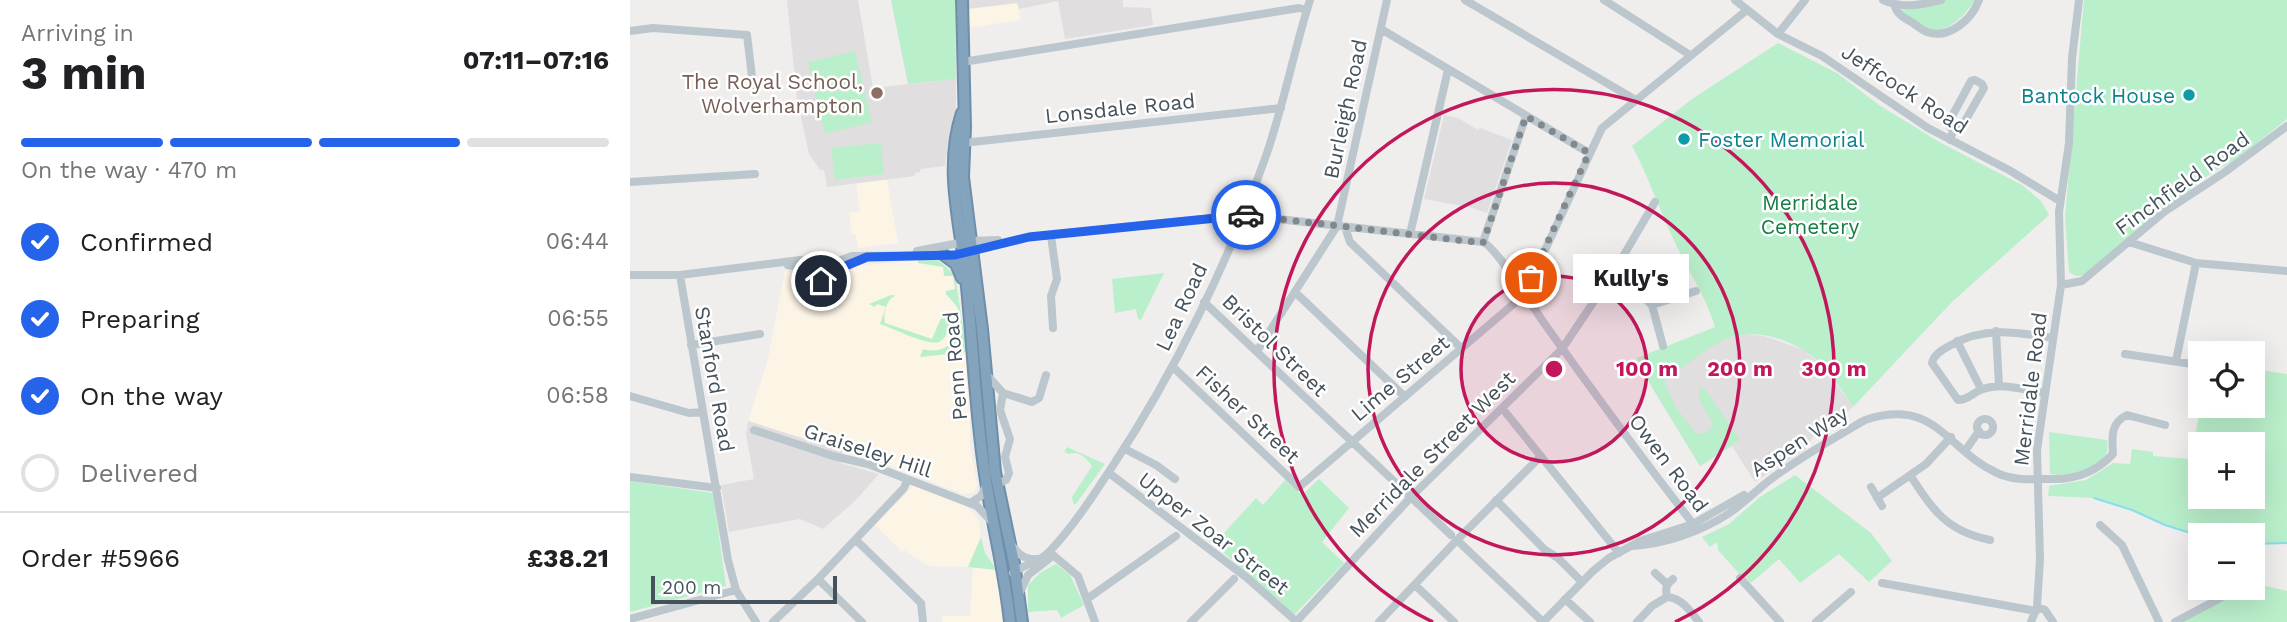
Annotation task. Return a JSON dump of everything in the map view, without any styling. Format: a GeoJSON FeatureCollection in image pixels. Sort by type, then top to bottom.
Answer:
{"type":"FeatureCollection","features":[{"type":"Feature","properties":{"kind":"highway","name":"Penn Road"},"geometry":{"type":"LineString","coordinates":[[962,0],[963,177],[968,298],[978,420],[992,484],[1010,542],[1022,622]]}},
{"type":"Feature","properties":{"kind":"highway","name":"Penn Road"},"geometry":{"type":"LineString","coordinates":[[963,107],[953,144],[953,179],[967,247],[986,374],[994,524],[1007,586],[1010,622]]}},
{"type":"Feature","properties":{"kind":"highway"},"geometry":{"type":"LineString","coordinates":[[944,256],[960,270],[968,298]]}},
{"type":"Feature","properties":{"kind":"street","name":"Lea Road"},"geometry":{"type":"LineString","coordinates":[[1016,571],[1027,572],[1053,555],[1125,449],[1173,367],[1204,302],[1266,155],[1310,0]]}},
{"type":"Feature","properties":{"kind":"street","name":"Burleigh Road"},"geometry":{"type":"LineString","coordinates":[[1257,351],[1341,227],[1387,0]]}},
{"type":"Feature","properties":{"kind":"street"},"geometry":{"type":"LineString","coordinates":[[1465,0],[1634,99]]}},
{"type":"Feature","properties":{"kind":"street"},"geometry":{"type":"LineString","coordinates":[[1604,0],[1690,55]]}},
{"type":"Feature","properties":{"kind":"street","name":"Jeffcock Road"},"geometry":{"type":"LineString","coordinates":[[1735,0],[1778,34],[1822,56],[1909,116],[2060,201]]}},
{"type":"Feature","properties":{"kind":"street"},"geometry":{"type":"LineString","coordinates":[[1778,34],[1805,0]]}},
{"type":"Feature","properties":{"kind":"street"},"geometry":{"type":"LineString","coordinates":[[1883,0],[1911,6],[1941,0]]}},
{"type":"Feature","properties":{"kind":"street"},"geometry":{"type":"LineString","coordinates":[[1894,4],[1897,12],[1925,31],[1940,33],[1953,29],[1966,20],[1979,0]]}},
{"type":"Feature","properties":{"kind":"street","name":"Merridale Road"},"geometry":{"type":"LineString","coordinates":[[2031,622],[2036,609],[2040,559],[2037,450],[2061,285],[2060,201],[2069,143],[2072,58],[2079,0]]}},
{"type":"Feature","properties":{"kind":"street"},"geometry":{"type":"LineString","coordinates":[[963,62],[1299,8],[1306,10]]}},
{"type":"Feature","properties":{"kind":"street"},"geometry":{"type":"LineString","coordinates":[[1524,295],[1602,128],[1634,99],[1747,10]]}},
{"type":"Feature","properties":{"kind":"street"},"geometry":{"type":"LineString","coordinates":[[630,31],[659,28],[747,35],[753,85]]}},
{"type":"Feature","properties":{"kind":"street"},"geometry":{"type":"LineString","coordinates":[[1381,29],[1589,153]]}},
{"type":"Feature","properties":{"kind":"street"},"geometry":{"type":"LineString","coordinates":[[1410,234],[1448,70]]}},
{"type":"Feature","properties":{"kind":"street"},"geometry":{"type":"LineString","coordinates":[[1975,80],[1984,88],[1961,128],[1953,131],[1949,125],[1950,120],[1971,81],[1975,80]]}},
{"type":"Feature","properties":{"kind":"street","name":"Lonsdale Road"},"geometry":{"type":"LineString","coordinates":[[963,143],[1281,108]]}},
{"type":"Feature","properties":{"kind":"street"},"geometry":{"type":"LineString","coordinates":[[819,275],[826,266],[849,257],[967,247],[1242,215],[1483,243],[1526,116]]}},
{"type":"Feature","properties":{"kind":"street","name":"Finchfield Road"},"geometry":{"type":"LineString","coordinates":[[2061,285],[2082,281],[2164,212],[2225,172],[2287,126]]}},
{"type":"Feature","properties":{"kind":"street"},"geometry":{"type":"LineString","coordinates":[[1950,140],[1953,131]]}},
{"type":"Feature","properties":{"kind":"street"},"geometry":{"type":"LineString","coordinates":[[630,182],[755,174]]}},
{"type":"Feature","properties":{"kind":"street","name":"Merridale Street West"},"geometry":{"type":"LineString","coordinates":[[1296,622],[1411,497],[1562,349],[1615,270],[1655,202]]}},
{"type":"Feature","properties":{"kind":"street"},"geometry":{"type":"LineString","coordinates":[[1341,227],[1350,242],[1461,348]]}},
{"type":"Feature","properties":{"kind":"street"},"geometry":{"type":"LineString","coordinates":[[1051,236],[1057,279],[1051,296],[1053,328]]}},
{"type":"Feature","properties":{"kind":"street"},"geometry":{"type":"LineString","coordinates":[[2129,242],[2196,263],[2287,271]]}},
{"type":"Feature","properties":{"kind":"street","name":"Owen Road"},"geometry":{"type":"LineString","coordinates":[[1483,243],[1489,245],[1562,349],[1695,527]]}},
{"type":"Feature","properties":{"kind":"street"},"geometry":{"type":"LineString","coordinates":[[892,255],[944,256],[967,247]]}},
{"type":"Feature","properties":{"kind":"street"},"geometry":{"type":"LineString","coordinates":[[782,264],[806,267],[829,285],[836,281],[838,273],[850,262],[867,257]]}},
{"type":"Feature","properties":{"kind":"street"},"geometry":{"type":"LineString","coordinates":[[630,275],[680,275],[800,260],[834,268],[838,273]]}},
{"type":"Feature","properties":{"kind":"street"},"geometry":{"type":"LineString","coordinates":[[2176,361],[2196,263]]}},
{"type":"Feature","properties":{"kind":"street"},"geometry":{"type":"LineString","coordinates":[[1615,270],[1652,305],[1663,346]]}},
{"type":"Feature","properties":{"kind":"street","name":"Stanford Road"},"geometry":{"type":"LineString","coordinates":[[680,275],[728,560],[736,590],[756,622]]}},
{"type":"Feature","properties":{"kind":"street"},"geometry":{"type":"LineString","coordinates":[[1652,305],[1696,291]]}},
{"type":"Feature","properties":{"kind":"street"},"geometry":{"type":"LineString","coordinates":[[1295,292],[1405,397]]}},
{"type":"Feature","properties":{"kind":"street","name":"Lime Street"},"geometry":{"type":"LineString","coordinates":[[1299,487],[1524,295]]}},
{"type":"Feature","properties":{"kind":"street","name":"Bristol Street"},"geometry":{"type":"LineString","coordinates":[[1204,302],[1543,622]]}},
{"type":"Feature","properties":{"kind":"street"},"geometry":{"type":"LineString","coordinates":[[1996,331],[1999,386]]}},
{"type":"Feature","properties":{"kind":"street"},"geometry":{"type":"LineString","coordinates":[[2044,393],[1999,386],[1981,389],[1970,398],[1958,400],[1934,369],[1933,358],[1957,341],[1975,334],[1996,331],[2053,338]]}},
{"type":"Feature","properties":{"kind":"street"},"geometry":{"type":"LineString","coordinates":[[691,345],[760,334]]}},
{"type":"Feature","properties":{"kind":"street"},"geometry":{"type":"LineString","coordinates":[[1957,341],[1981,389]]}},
{"type":"Feature","properties":{"kind":"street"},"geometry":{"type":"LineString","coordinates":[[2144,356],[2145,346]]}},
{"type":"Feature","properties":{"kind":"street"},"geometry":{"type":"LineString","coordinates":[[2125,354],[2188,363]]}},
{"type":"Feature","properties":{"kind":"street","name":"Fisher Street"},"geometry":{"type":"LineString","coordinates":[[1173,367],[1299,487]]}},
{"type":"Feature","properties":{"kind":"street"},"geometry":{"type":"LineString","coordinates":[[986,374],[1003,393],[1032,402],[1039,398],[1046,375]]}},
{"type":"Feature","properties":{"kind":"street"},"geometry":{"type":"LineString","coordinates":[[970,503],[992,484],[1009,476],[1005,457],[1010,439],[1001,416],[1003,393]]}},
{"type":"Feature","properties":{"kind":"street"},"geometry":{"type":"LineString","coordinates":[[630,396],[689,413],[703,412]]}},
{"type":"Feature","properties":{"kind":"street"},"geometry":{"type":"LineString","coordinates":[[1502,408],[1619,553]]}},
{"type":"Feature","properties":{"kind":"street","name":"Aspen Way"},"geometry":{"type":"LineString","coordinates":[[1543,622],[1600,565],[1619,553],[1640,541],[1695,527],[1836,437],[1876,416],[1912,416],[1930,422],[1999,474],[2021,480],[2076,478],[2107,460],[2113,454],[2113,429],[2123,417],[2135,416],[2165,425]]}},
{"type":"Feature","properties":{"kind":"street","name":"Graiseley Hill"},"geometry":{"type":"LineString","coordinates":[[754,430],[833,456],[868,464],[970,503],[984,512],[994,524]]}},
{"type":"Feature","properties":{"kind":"street"},"geometry":{"type":"LineString","coordinates":[[1965,451],[1979,431]]}},
{"type":"Feature","properties":{"kind":"street"},"geometry":{"type":"LineString","coordinates":[[1877,498],[1926,464],[1951,437]]}},
{"type":"Feature","properties":{"kind":"street"},"geometry":{"type":"LineString","coordinates":[[1125,449],[1156,465],[1175,479]]}},
{"type":"Feature","properties":{"kind":"street"},"geometry":{"type":"LineString","coordinates":[[1379,622],[1415,585],[1454,537],[1541,456]]}},
{"type":"Feature","properties":{"kind":"street","name":"Upper Zoar Street"},"geometry":{"type":"LineString","coordinates":[[1109,473],[1246,577],[1296,622]]}},
{"type":"Feature","properties":{"kind":"street"},"geometry":{"type":"LineString","coordinates":[[1910,475],[1935,512],[1951,526],[1965,534],[1990,540]]}},
{"type":"Feature","properties":{"kind":"street"},"geometry":{"type":"LineString","coordinates":[[630,477],[717,488]]}},
{"type":"Feature","properties":{"kind":"street"},"geometry":{"type":"LineString","coordinates":[[773,622],[856,540],[908,481]]}},
{"type":"Feature","properties":{"kind":"street"},"geometry":{"type":"LineString","coordinates":[[1871,488],[1882,506]]}},
{"type":"Feature","properties":{"kind":"street"},"geometry":{"type":"LineString","coordinates":[[1496,500],[1545,550],[1558,558],[1582,582]]}},
{"type":"Feature","properties":{"kind":"street"},"geometry":{"type":"LineString","coordinates":[[2100,525],[2122,545],[2159,622]]}},
{"type":"Feature","properties":{"kind":"street","name":"Lea Road"},"geometry":{"type":"LineString","coordinates":[[1016,571],[1048,553],[1069,529]]}},
{"type":"Feature","properties":{"kind":"street"},"geometry":{"type":"LineString","coordinates":[[1087,599],[1176,536]]}},
{"type":"Feature","properties":{"kind":"street"},"geometry":{"type":"LineString","coordinates":[[856,540],[921,603],[923,622]]}},
{"type":"Feature","properties":{"kind":"street"},"geometry":{"type":"LineString","coordinates":[[1010,542],[1025,558],[1040,559]]}},
{"type":"Feature","properties":{"kind":"street"},"geometry":{"type":"LineString","coordinates":[[1053,555],[1078,576],[1095,622]]}},
{"type":"Feature","properties":{"kind":"street"},"geometry":{"type":"LineString","coordinates":[[1002,559],[1006,566],[1016,571],[1007,586]]}},
{"type":"Feature","properties":{"kind":"street","name":"Lea Road"},"geometry":{"type":"LineString","coordinates":[[1019,594],[1024,580],[1035,568]]}},
{"type":"Feature","properties":{"kind":"street"},"geometry":{"type":"LineString","coordinates":[[1655,573],[1670,582],[1665,589],[1667,597]]}},
{"type":"Feature","properties":{"kind":"street"},"geometry":{"type":"LineString","coordinates":[[1740,578],[1759,591],[1780,622]]}},
{"type":"Feature","properties":{"kind":"street"},"geometry":{"type":"LineString","coordinates":[[818,579],[862,622]]}},
{"type":"Feature","properties":{"kind":"street"},"geometry":{"type":"LineString","coordinates":[[1191,622],[1234,579]]}},
{"type":"Feature","properties":{"kind":"street"},"geometry":{"type":"LineString","coordinates":[[1882,583],[2045,610],[2053,622]]}},
{"type":"Feature","properties":{"kind":"street"},"geometry":{"type":"LineString","coordinates":[[1415,585],[1454,622]]}},
{"type":"Feature","properties":{"kind":"street"},"geometry":{"type":"LineString","coordinates":[[630,619],[736,590]]}},
{"type":"Feature","properties":{"kind":"street"},"geometry":{"type":"LineString","coordinates":[[1816,622],[1845,593]]}},
{"type":"Feature","properties":{"kind":"street"},"geometry":{"type":"LineString","coordinates":[[1637,622],[1667,597],[1677,599],[1685,605],[1699,622]]}},
{"type":"Feature","properties":{"kind":"street"},"geometry":{"type":"LineString","coordinates":[[1565,599],[1590,622]]}},
{"type":"Feature","properties":{"kind":"street"},"geometry":{"type":"LineString","coordinates":[[2175,622],[2217,600]]}},
{"type":"Feature","properties":{"kind":"shaded area","name":"The Royal School, Wolverhampton"},"geometry":{"type":"Polygon","coordinates":[[[787,0],[858,0],[873,88],[956,79],[956,118],[945,166],[920,169],[915,176],[827,187],[824,170],[820,170],[809,154],[797,98],[787,0]]]}},
{"type":"Feature","properties":{"kind":"shaded area"},"geometry":{"type":"Polygon","coordinates":[[[967,0],[1123,0],[1123,7],[1151,8],[1153,25],[1065,39],[1058,1],[1019,9],[1017,3],[967,9],[967,0]]]}},
{"type":"Feature","properties":{"kind":"shaded area"},"geometry":{"type":"Polygon","coordinates":[[[1018,3],[1020,20],[968,28],[967,9],[1018,3]]]}},
{"type":"Feature","properties":{"kind":"shaded area"},"geometry":{"type":"Polygon","coordinates":[[[1444,115],[1458,118],[1478,130],[1480,128],[1512,140],[1487,213],[1424,199],[1444,115]]]}},
{"type":"Feature","properties":{"kind":"shaded area"},"geometry":{"type":"Polygon","coordinates":[[[887,179],[898,243],[858,248],[856,235],[852,235],[849,213],[860,211],[856,183],[887,179]]]}},
{"type":"Feature","properties":{"kind":"shaded area"},"geometry":{"type":"Polygon","coordinates":[[[937,259],[955,275],[961,309],[970,386],[970,446],[977,484],[974,493],[963,494],[882,463],[748,421],[767,363],[785,271],[811,277],[826,296],[841,286],[844,275],[853,266],[937,259]]]}},
{"type":"Feature","properties":{"kind":"shaded area"},"geometry":{"type":"Polygon","coordinates":[[[1715,328],[1722,340],[1744,334],[1764,336],[1804,350],[1824,367],[1853,407],[1839,419],[1818,429],[1805,450],[1755,482],[1732,446],[1700,466],[1637,358],[1715,328]]]}},
{"type":"Feature","properties":{"kind":"shaded area"},"geometry":{"type":"Polygon","coordinates":[[[748,421],[843,451],[840,463],[879,474],[854,502],[823,529],[800,519],[729,532],[721,485],[754,479],[746,434],[748,421]]]}},
{"type":"Feature","properties":{"kind":"shaded area"},"geometry":{"type":"Polygon","coordinates":[[[914,485],[965,505],[979,520],[981,538],[968,567],[929,566],[904,550],[902,552],[875,525],[914,485]]]}},
{"type":"Feature","properties":{"kind":"shaded area"},"geometry":{"type":"Polygon","coordinates":[[[973,567],[997,570],[1003,622],[942,622],[942,616],[970,616],[973,567]]]}},
{"type":"Feature","properties":{"kind":"green space"},"geometry":{"type":"Polygon","coordinates":[[[891,0],[955,0],[956,79],[908,84],[891,0]]]}},
{"type":"Feature","properties":{"kind":"green space"},"geometry":{"type":"Polygon","coordinates":[[[1943,0],[1975,0],[1957,21],[1939,30],[1921,26],[1901,10],[1943,0]]]}},
{"type":"Feature","properties":{"kind":"green space"},"geometry":{"type":"Polygon","coordinates":[[[2084,0],[2287,0],[2287,119],[2240,157],[2207,176],[2084,275],[2076,276],[2069,272],[2065,217],[2084,0]]]}},
{"type":"Feature","properties":{"kind":"green space","name":"Merridale Cemetery"},"geometry":{"type":"Polygon","coordinates":[[[1778,43],[1837,73],[1879,105],[1941,143],[2022,185],[2041,201],[2049,215],[1951,303],[1853,407],[1825,368],[1804,350],[1777,338],[1749,334],[1735,336],[1700,355],[1664,381],[1677,409],[1696,433],[1704,433],[1711,428],[1712,421],[1699,397],[1699,387],[1704,388],[1740,440],[1700,466],[1637,358],[1715,327],[1632,146],[1692,99],[1778,43]]]}},
{"type":"Feature","properties":{"kind":"green space"},"geometry":{"type":"Polygon","coordinates":[[[855,51],[872,122],[825,134],[808,62],[855,51]]]}},
{"type":"Feature","properties":{"kind":"green space"},"geometry":{"type":"Polygon","coordinates":[[[881,143],[884,174],[835,180],[831,148],[881,143]]]}},
{"type":"Feature","properties":{"kind":"green space"},"geometry":{"type":"Polygon","coordinates":[[[937,259],[955,275],[967,352],[920,357],[923,349],[941,349],[948,346],[958,333],[960,325],[957,307],[946,294],[946,291],[955,289],[953,276],[944,276],[943,267],[918,263],[918,260],[937,259]]]}},
{"type":"Feature","properties":{"kind":"green space"},"geometry":{"type":"Polygon","coordinates":[[[1164,273],[1141,320],[1138,319],[1136,309],[1115,313],[1112,279],[1164,273]]]}},
{"type":"Feature","properties":{"kind":"green space"},"geometry":{"type":"Polygon","coordinates":[[[891,295],[897,296],[887,304],[885,323],[932,339],[942,316],[948,313],[951,324],[943,339],[934,343],[880,324],[886,307],[869,304],[891,295]]]}},
{"type":"Feature","properties":{"kind":"green space"},"geometry":{"type":"Polygon","coordinates":[[[2265,371],[2287,374],[2287,543],[2265,544],[2265,523],[2188,523],[2188,532],[2094,498],[2048,496],[2049,486],[2086,480],[2113,463],[2130,464],[2132,449],[2153,452],[2153,456],[2188,459],[2188,509],[2265,509],[2265,432],[2196,432],[2199,418],[2265,418],[2265,371]]]}},
{"type":"Feature","properties":{"kind":"green space"},"geometry":{"type":"Polygon","coordinates":[[[2049,432],[2107,440],[2107,452],[2090,468],[2065,474],[2050,474],[2049,432]]]}},
{"type":"Feature","properties":{"kind":"green space"},"geometry":{"type":"Polygon","coordinates":[[[1067,447],[1105,464],[1075,505],[1072,497],[1092,466],[1079,454],[1064,452],[1067,447]]]}},
{"type":"Feature","properties":{"kind":"green space"},"geometry":{"type":"Polygon","coordinates":[[[1795,475],[1871,533],[1892,561],[1869,582],[1839,554],[1800,583],[1779,559],[1751,583],[1741,576],[1718,550],[1717,542],[1710,547],[1702,537],[1729,524],[1760,497],[1795,475]]]}},
{"type":"Feature","properties":{"kind":"green space"},"geometry":{"type":"Polygon","coordinates":[[[1319,479],[1349,508],[1322,542],[1344,563],[1294,615],[1214,544],[1256,498],[1263,505],[1285,480],[1302,495],[1319,479]]]}},
{"type":"Feature","properties":{"kind":"green space"},"geometry":{"type":"Polygon","coordinates":[[[630,481],[713,493],[726,586],[630,612],[630,481]]]}},
{"type":"Feature","properties":{"kind":"green space"},"geometry":{"type":"Polygon","coordinates":[[[981,537],[985,553],[997,570],[968,567],[981,537]]]}},
{"type":"Feature","properties":{"kind":"green space"},"geometry":{"type":"Polygon","coordinates":[[[1056,564],[1070,575],[1084,605],[1061,618],[1057,610],[1028,612],[1028,585],[1040,573],[1056,564]]]}},
{"type":"Feature","properties":{"kind":"green space"},"geometry":{"type":"Polygon","coordinates":[[[2265,586],[2287,591],[2287,622],[2181,622],[2226,600],[2265,600],[2265,586]]]}},
{"type":"Feature","properties":{"kind":"waterway"},"geometry":{"type":"LineString","coordinates":[[2094,498],[2188,532]]}},
{"type":"Feature","properties":{"kind":"waterway"},"geometry":{"type":"LineString","coordinates":[[2265,544],[2287,543]]}},
{"type":"Feature","properties":{"kind":"way so far"},"geometry":{"type":"LineString","coordinates":[[1246,215],[1483,243],[1526,116],[1589,153],[1531,278]]}},
{"type":"Feature","properties":{"kind":"place","name":"The Royal School, Wolverhampton"},"geometry":{"type":"Point","coordinates":[877,93]}},
{"type":"Feature","properties":{"kind":"place","name":"Bantock House"},"geometry":{"type":"Point","coordinates":[2189,95]}},
{"type":"Feature","properties":{"kind":"place","name":"Foster Memorial"},"geometry":{"type":"Point","coordinates":[1684,139]}},
{"type":"Feature","properties":{"kind":"place","name":"Kully's"},"geometry":{"type":"Point","coordinates":[1531,278]}},
{"type":"Feature","properties":{"kind":"route"},"geometry":{"type":"LineString","coordinates":[[821,281],[832,284],[843,267],[867,257],[955,255],[1029,237],[1246,215]]}}]}
